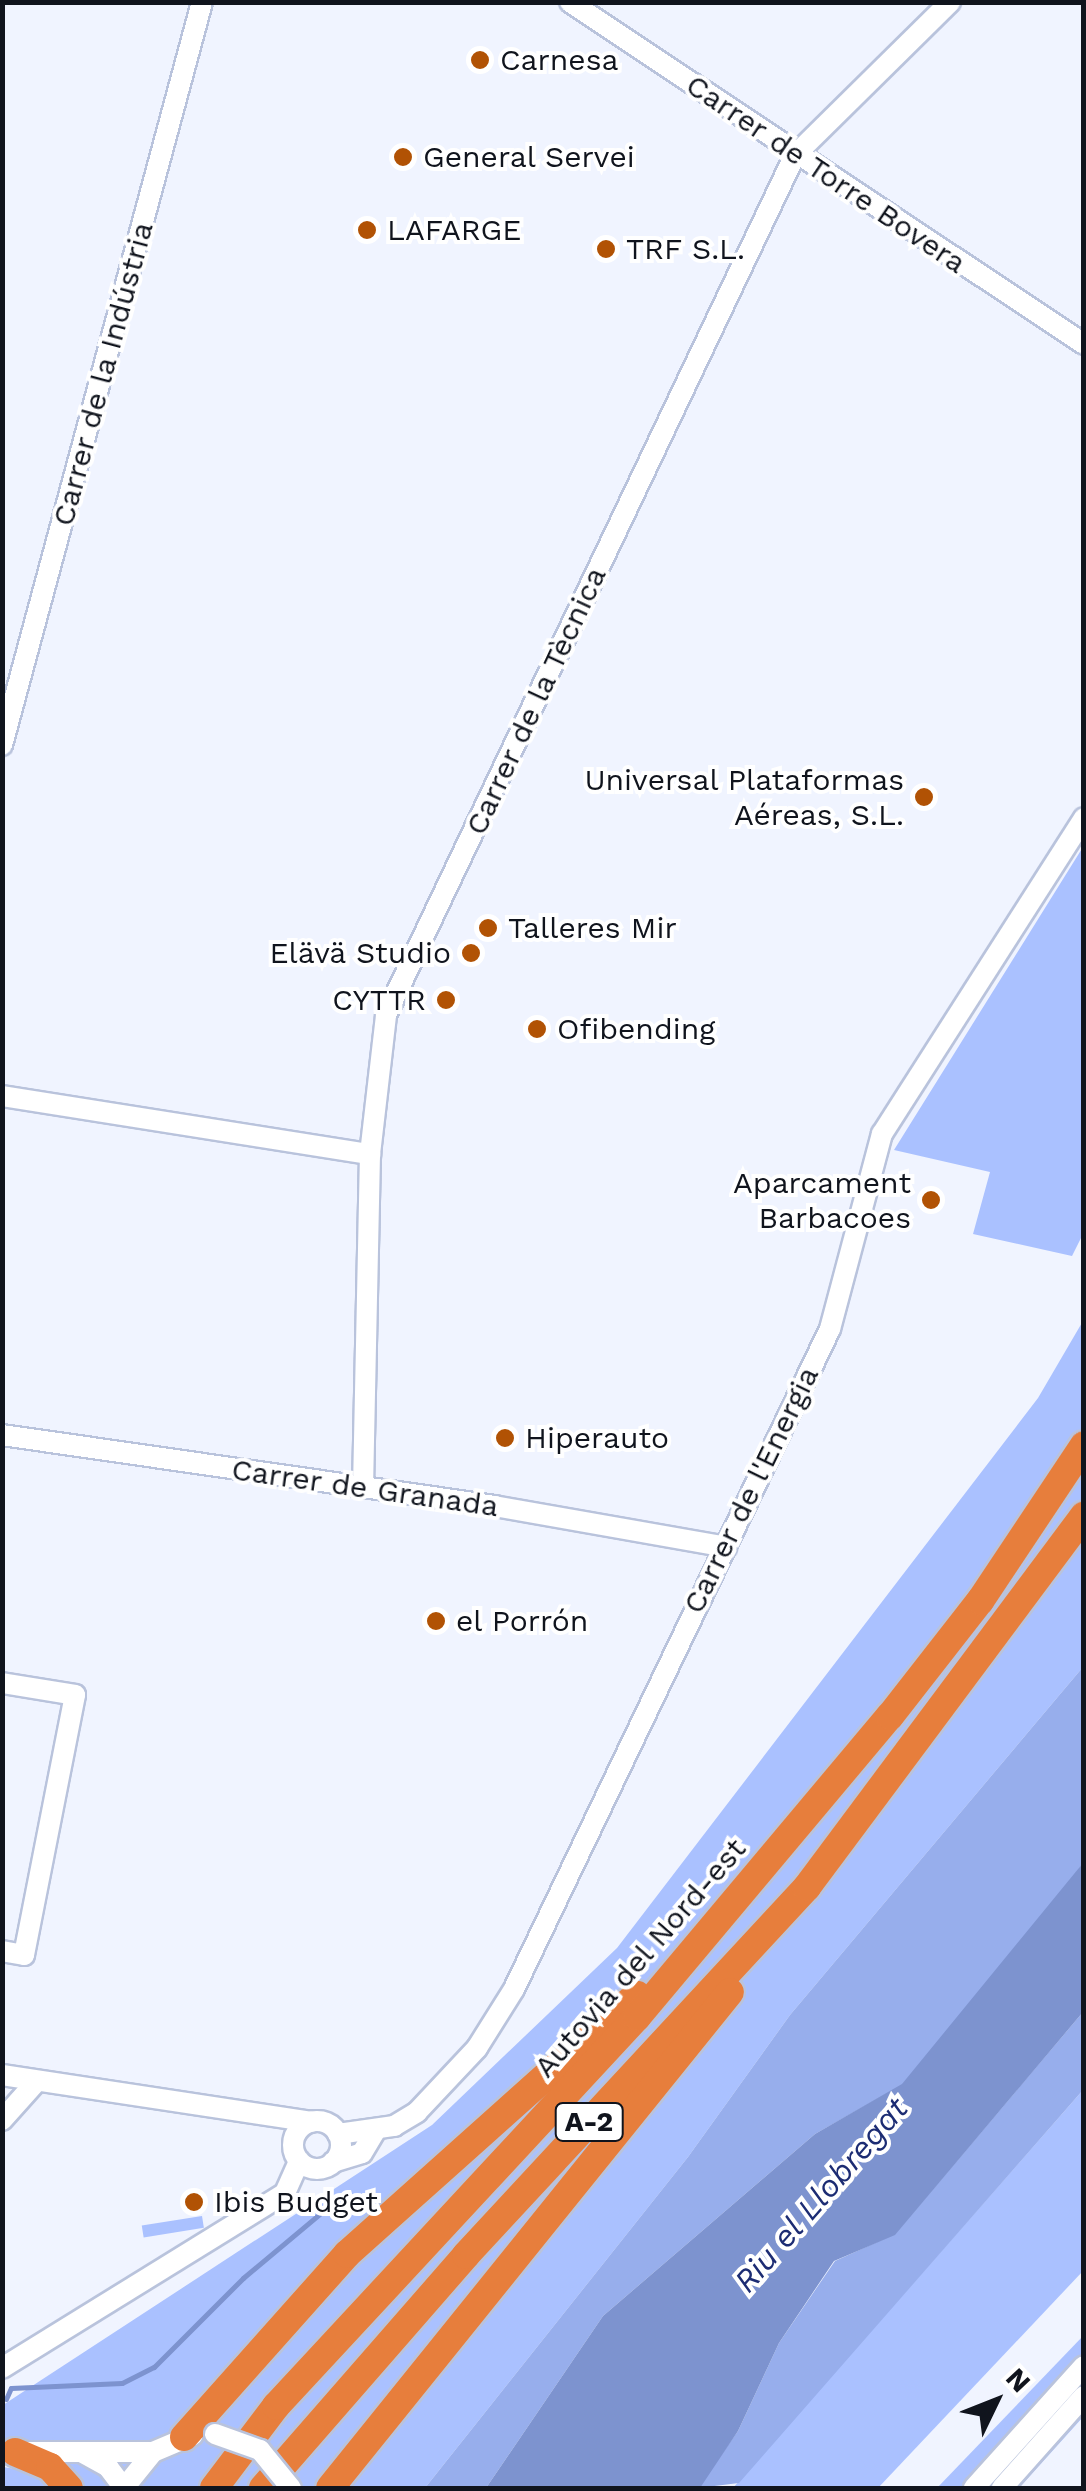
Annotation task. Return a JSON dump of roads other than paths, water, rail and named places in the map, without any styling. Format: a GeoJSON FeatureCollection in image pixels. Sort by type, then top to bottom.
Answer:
{"type":"FeatureCollection","features":[{"type":"Feature","properties":{"kind":"highway","name":"Autovia del Nord-est"},"geometry":{"type":"LineString","coordinates":[[214,2488],[276,2406],[706,1935],[980,1601],[1084,1445]]}},
{"type":"Feature","properties":{"kind":"highway","name":"A-2"},"geometry":{"type":"LineString","coordinates":[[263,2488],[466,2254],[807,1887],[1084,1516]]}},
{"type":"Feature","properties":{"kind":"highway"},"geometry":{"type":"LineString","coordinates":[[330,2488],[699,2034],[807,1887]]}},
{"type":"Feature","properties":{"kind":"highway"},"geometry":{"type":"LineString","coordinates":[[184,2437],[347,2254],[706,1935]]}},
{"type":"Feature","properties":{"kind":"highway"},"geometry":{"type":"LineString","coordinates":[[9,2451],[50,2467],[69,2488]]}},
{"type":"Feature","properties":{"kind":"street","name":"Carrer de la Indústria"},"geometry":{"type":"LineString","coordinates":[[2,745],[202,2]]}},
{"type":"Feature","properties":{"kind":"street","name":"Carrer de Torre Bovera"},"geometry":{"type":"LineString","coordinates":[[570,2],[1084,344]]}},
{"type":"Feature","properties":{"kind":"street","name":"Carrer de la Tècnica"},"geometry":{"type":"LineString","coordinates":[[363,1488],[370,1154],[386,1015],[795,155],[950,2]]}},
{"type":"Feature","properties":{"kind":"street","name":"Carrer de l'Energia"},"geometry":{"type":"LineString","coordinates":[[338,2134],[376,2130],[417,2112],[477,2048],[514,1989],[830,1329],[882,1134],[1084,818]]}},
{"type":"Feature","properties":{"kind":"street"},"geometry":{"type":"LineString","coordinates":[[2,1096],[370,1154]]}},
{"type":"Feature","properties":{"kind":"street","name":"Carrer de Granada"},"geometry":{"type":"LineString","coordinates":[[2,1436],[363,1488],[726,1547]]}},
{"type":"Feature","properties":{"kind":"street"},"geometry":{"type":"LineString","coordinates":[[2,1683],[75,1695],[24,1955],[2,1951]]}},
{"type":"Feature","properties":{"kind":"street"},"geometry":{"type":"LineString","coordinates":[[2,2075],[328,2124],[338,2134],[334,2162],[313,2168],[259,2116]]}},
{"type":"Feature","properties":{"kind":"street"},"geometry":{"type":"LineString","coordinates":[[2,2120],[36,2082]]}},
{"type":"Feature","properties":{"kind":"street"},"geometry":{"type":"LineString","coordinates":[[2,2368],[285,2194],[298,2130],[312,2122]]}},
{"type":"Feature","properties":{"kind":"street","name":"Carrer de l'Energia"},"geometry":{"type":"LineString","coordinates":[[334,2162],[362,2153],[376,2130]]}},
{"type":"Feature","properties":{"kind":"street"},"geometry":{"type":"LineString","coordinates":[[974,2488],[1084,2366]]}},
{"type":"Feature","properties":{"kind":"street"},"geometry":{"type":"LineString","coordinates":[[1002,2488],[1084,2396]]}},
{"type":"Feature","properties":{"kind":"street"},"geometry":{"type":"LineString","coordinates":[[82,2452],[108,2466],[124,2488],[154,2452],[184,2437],[215,2434],[260,2450],[291,2488]]}},
{"type":"Feature","properties":{"kind":"street"},"geometry":{"type":"LineString","coordinates":[[9,2451],[154,2452]]}},
{"type":"Feature","properties":{"kind":"water","name":"Riu el Llobregat"},"geometry":{"type":"Polygon","coordinates":[[[1083,1863],[1083,2012],[895,2235],[834,2261],[779,2343],[738,2431],[700,2488],[486,2488],[603,2316],[815,2134],[902,2084],[1083,1863]]]}},
{"type":"Feature","properties":{"kind":"waterway"},"geometry":{"type":"LineString","coordinates":[[6,2399],[11,2388],[122,2383],[154,2367],[243,2278],[341,2196]]}},
{"type":"Feature","properties":{"kind":"place","name":"Carnesa"},"geometry":{"type":"Point","coordinates":[480,60]}},
{"type":"Feature","properties":{"kind":"place","name":"General Servei"},"geometry":{"type":"Point","coordinates":[403,157]}},
{"type":"Feature","properties":{"kind":"place","name":"LAFARGE"},"geometry":{"type":"Point","coordinates":[367,230]}},
{"type":"Feature","properties":{"kind":"place","name":"TRF S.L."},"geometry":{"type":"Point","coordinates":[606,249]}},
{"type":"Feature","properties":{"kind":"place","name":"Universal Plataformas Aéreas, S.L."},"geometry":{"type":"Point","coordinates":[924,797]}},
{"type":"Feature","properties":{"kind":"place","name":"Talleres Mir"},"geometry":{"type":"Point","coordinates":[488,928]}},
{"type":"Feature","properties":{"kind":"place","name":"Elävä Studio"},"geometry":{"type":"Point","coordinates":[471,953]}},
{"type":"Feature","properties":{"kind":"place","name":"CYTTR"},"geometry":{"type":"Point","coordinates":[446,1000]}},
{"type":"Feature","properties":{"kind":"place","name":"Ofibending"},"geometry":{"type":"Point","coordinates":[537,1029]}},
{"type":"Feature","properties":{"kind":"place","name":"Aparcament Barbacoes"},"geometry":{"type":"Point","coordinates":[931,1200]}},
{"type":"Feature","properties":{"kind":"place","name":"Hiperauto"},"geometry":{"type":"Point","coordinates":[505,1438]}},
{"type":"Feature","properties":{"kind":"place","name":"el Porrón"},"geometry":{"type":"Point","coordinates":[436,1621]}},
{"type":"Feature","properties":{"kind":"place","name":"Ibis Budget"},"geometry":{"type":"Point","coordinates":[194,2202]}}]}
